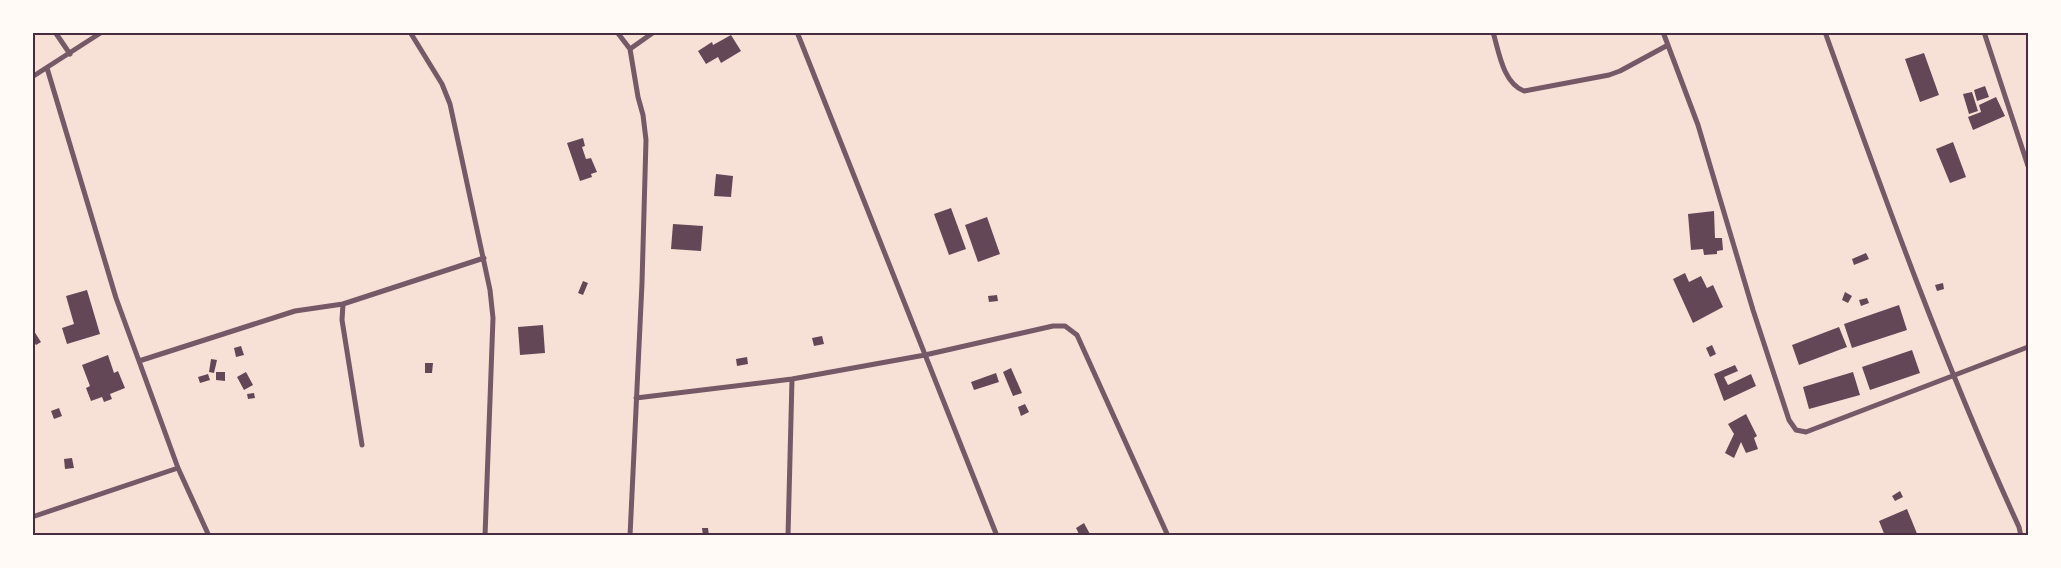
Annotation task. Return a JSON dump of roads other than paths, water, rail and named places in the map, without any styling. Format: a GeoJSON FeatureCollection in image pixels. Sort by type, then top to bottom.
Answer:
{"type":"FeatureCollection","features":[{"type":"Feature","properties":{"kind":"street"},"geometry":{"type":"LineString","coordinates":[[55,32],[70,54]]}},
{"type":"Feature","properties":{"kind":"street"},"geometry":{"type":"LineString","coordinates":[[32,78],[102,32]]}},
{"type":"Feature","properties":{"kind":"street"},"geometry":{"type":"LineString","coordinates":[[410,32],[438,78],[450,104],[484,258],[493,318],[485,536]]}},
{"type":"Feature","properties":{"kind":"street"},"geometry":{"type":"LineString","coordinates":[[617,32],[630,49],[638,97],[644,115],[646,140],[642,283],[630,536]]}},
{"type":"Feature","properties":{"kind":"street"},"geometry":{"type":"LineString","coordinates":[[630,49],[654,32]]}},
{"type":"Feature","properties":{"kind":"street"},"geometry":{"type":"LineString","coordinates":[[797,32],[997,536]]}},
{"type":"Feature","properties":{"kind":"street"},"geometry":{"type":"LineString","coordinates":[[1492,32],[1510,81],[1515,88],[1524,91],[1614,73],[1668,46]]}},
{"type":"Feature","properties":{"kind":"street"},"geometry":{"type":"LineString","coordinates":[[1663,32],[1698,125],[1753,310],[1789,420],[1796,430],[1806,432],[2028,347]]}},
{"type":"Feature","properties":{"kind":"street"},"geometry":{"type":"LineString","coordinates":[[1825,32],[1877,177],[1954,376],[1985,453],[2019,527],[2021,536]]}},
{"type":"Feature","properties":{"kind":"street"},"geometry":{"type":"LineString","coordinates":[[1984,32],[2028,166]]}},
{"type":"Feature","properties":{"kind":"street"},"geometry":{"type":"LineString","coordinates":[[47,68],[116,298],[178,468],[209,536]]}},
{"type":"Feature","properties":{"kind":"street"},"geometry":{"type":"LineString","coordinates":[[139,360],[296,311],[343,304],[484,258]]}},
{"type":"Feature","properties":{"kind":"street"},"geometry":{"type":"LineString","coordinates":[[343,304],[342,320],[362,445]]}},
{"type":"Feature","properties":{"kind":"street"},"geometry":{"type":"LineString","coordinates":[[636,398],[792,379],[925,355],[1053,326],[1065,326],[1076,335],[1168,536]]}},
{"type":"Feature","properties":{"kind":"street"},"geometry":{"type":"LineString","coordinates":[[788,536],[792,379]]}},
{"type":"Feature","properties":{"kind":"street"},"geometry":{"type":"LineString","coordinates":[[32,517],[178,468]]}}]}
